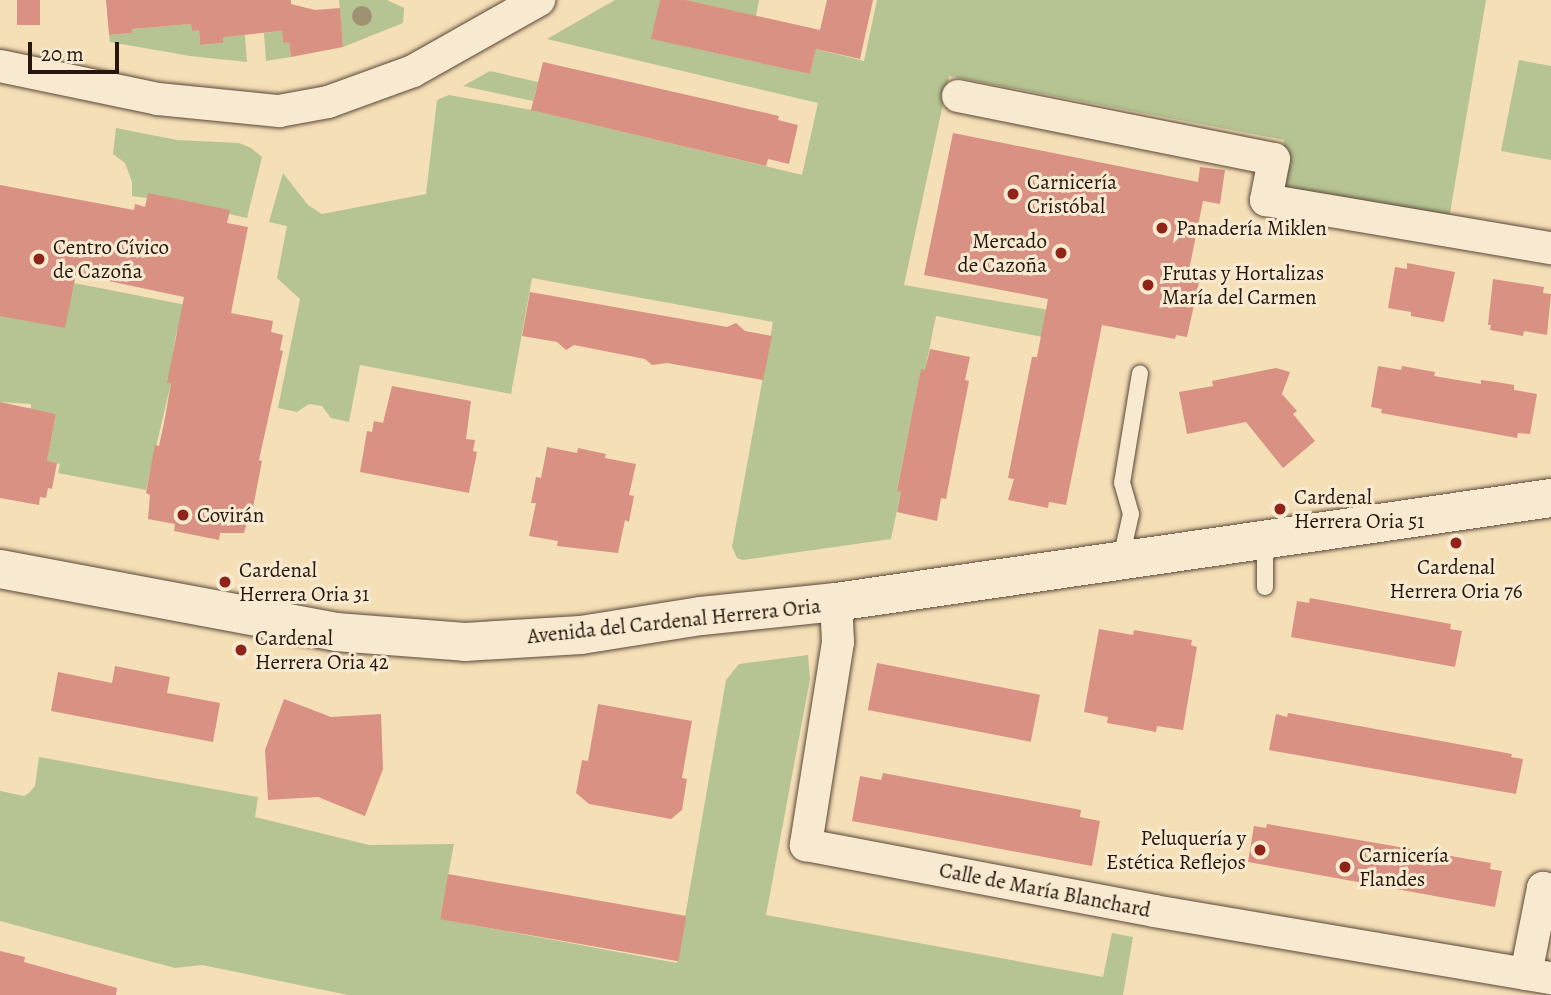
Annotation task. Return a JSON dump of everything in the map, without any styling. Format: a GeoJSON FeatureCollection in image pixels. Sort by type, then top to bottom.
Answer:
{"type":"FeatureCollection","features":[{"type":"Feature","properties":{"kind":"main road","name":"Avenida del Cardenal Herrera Oria"},"geometry":{"type":"LineString","coordinates":[[0,569],[337,632],[465,642],[581,635],[701,616],[836,602],[1121,558],[1551,498]]}},
{"type":"Feature","properties":{"kind":"street"},"geometry":{"type":"LineString","coordinates":[[0,66],[158,99],[279,111],[328,102],[413,71],[538,0]]}},
{"type":"Feature","properties":{"kind":"street"},"geometry":{"type":"LineString","coordinates":[[958,96],[1273,159],[1266,200],[1551,248]]}},
{"type":"Feature","properties":{"kind":"street","name":"Calle de María Blanchard"},"geometry":{"type":"LineString","coordinates":[[836,602],[838,642],[806,845],[1154,911],[1538,976],[1543,888],[1551,890]]}},
{"type":"Feature","properties":{"kind":"lane"},"geometry":{"type":"LineString","coordinates":[[1121,558],[1131,514],[1122,483],[1140,373]]}},
{"type":"Feature","properties":{"kind":"lane"},"geometry":{"type":"LineString","coordinates":[[1265,538],[1265,587]]}},
{"type":"Feature","properties":{"kind":"green space"},"geometry":{"type":"Polygon","coordinates":[[[339,0],[387,0],[404,8],[403,23],[343,47],[339,0]]]}},
{"type":"Feature","properties":{"kind":"green space"},"geometry":{"type":"Polygon","coordinates":[[[615,0],[660,0],[652,39],[810,74],[816,49],[864,61],[877,0],[1486,0],[1449,219],[1278,188],[1284,140],[949,76],[904,285],[1095,318],[1083,345],[936,316],[925,370],[921,370],[897,490],[901,491],[891,539],[743,560],[737,558],[732,547],[773,322],[532,278],[511,394],[360,365],[349,422],[331,418],[322,406],[309,404],[297,412],[278,408],[300,299],[277,278],[287,226],[269,222],[283,173],[308,205],[322,214],[426,194],[437,100],[449,95],[532,110],[802,175],[818,103],[547,39],[615,0]]]}},
{"type":"Feature","properties":{"kind":"green space"},"geometry":{"type":"Polygon","coordinates":[[[686,0],[759,0],[756,16],[686,0]]]}},
{"type":"Feature","properties":{"kind":"green space"},"geometry":{"type":"Polygon","coordinates":[[[191,24],[192,31],[199,30],[200,45],[223,43],[223,36],[245,35],[247,62],[190,56],[110,42],[109,35],[132,33],[132,29],[191,24]]]}},
{"type":"Feature","properties":{"kind":"green space"},"geometry":{"type":"Polygon","coordinates":[[[282,31],[283,42],[289,42],[291,57],[266,61],[264,33],[282,31]]]}},
{"type":"Feature","properties":{"kind":"green space"},"geometry":{"type":"Polygon","coordinates":[[[1519,60],[1551,66],[1551,160],[1501,151],[1519,60]]]}},
{"type":"Feature","properties":{"kind":"green space"},"geometry":{"type":"Polygon","coordinates":[[[490,71],[538,82],[533,101],[463,86],[490,71]]]}},
{"type":"Feature","properties":{"kind":"green space"},"geometry":{"type":"Polygon","coordinates":[[[116,128],[177,140],[239,143],[251,148],[262,157],[247,218],[229,214],[229,210],[149,194],[147,198],[132,196],[132,182],[125,163],[113,154],[116,128]]]}},
{"type":"Feature","properties":{"kind":"green space"},"geometry":{"type":"Polygon","coordinates":[[[74,283],[186,305],[176,335],[168,383],[171,383],[146,490],[58,473],[60,464],[47,461],[56,414],[31,409],[31,404],[0,402],[0,316],[74,283]]]}},
{"type":"Feature","properties":{"kind":"green space"},"geometry":{"type":"Polygon","coordinates":[[[808,655],[810,679],[766,915],[1103,977],[1112,933],[1133,937],[1123,995],[348,995],[202,965],[175,968],[0,921],[0,791],[24,796],[29,793],[35,786],[39,757],[258,797],[255,817],[369,845],[454,844],[440,919],[677,963],[726,680],[739,664],[808,655]]]}},
{"type":"Feature","properties":{"kind":"building"},"geometry":{"type":"Polygon","coordinates":[[[17,0],[40,0],[40,25],[17,25],[17,0]]]}},
{"type":"Feature","properties":{"kind":"building"},"geometry":{"type":"Polygon","coordinates":[[[106,0],[291,0],[291,4],[315,10],[340,8],[343,47],[291,57],[289,42],[283,43],[282,31],[223,37],[223,43],[200,45],[199,30],[192,31],[191,24],[132,29],[132,33],[109,35],[106,0]]]}},
{"type":"Feature","properties":{"kind":"building"},"geometry":{"type":"Polygon","coordinates":[[[660,0],[686,0],[820,30],[827,0],[873,0],[860,59],[816,49],[810,74],[651,39],[660,0]]]}},
{"type":"Feature","properties":{"kind":"building"},"geometry":{"type":"Polygon","coordinates":[[[543,62],[779,116],[778,120],[798,125],[789,164],[768,159],[766,166],[531,110],[543,62]]]}},
{"type":"Feature","properties":{"kind":"building","name":"Mercado de Cazoña"},"geometry":{"type":"Polygon","coordinates":[[[953,133],[1198,182],[1200,167],[1225,170],[1220,204],[1203,201],[1187,280],[1199,282],[1187,337],[1176,335],[1175,339],[1102,325],[1066,505],[1049,502],[1048,508],[1008,500],[1014,479],[1008,478],[1024,397],[1032,357],[1037,357],[1048,299],[924,275],[953,133]]]}},
{"type":"Feature","properties":{"kind":"building"},"geometry":{"type":"Polygon","coordinates":[[[0,185],[134,210],[135,204],[145,207],[148,193],[230,210],[227,223],[248,227],[231,313],[273,321],[271,332],[283,335],[280,350],[283,351],[259,460],[262,461],[251,518],[248,518],[244,533],[220,533],[219,540],[174,531],[175,524],[148,519],[150,495],[146,493],[155,445],[159,446],[165,418],[171,383],[167,383],[184,297],[76,274],[65,328],[0,316],[0,185]]]}},
{"type":"Feature","properties":{"kind":"building"},"geometry":{"type":"Polygon","coordinates":[[[1407,263],[1455,272],[1444,322],[1411,316],[1411,312],[1388,308],[1395,267],[1407,269],[1407,263]]]}},
{"type":"Feature","properties":{"kind":"building"},"geometry":{"type":"Polygon","coordinates":[[[1493,279],[1544,287],[1543,293],[1551,294],[1547,335],[1524,331],[1523,336],[1490,330],[1491,325],[1488,325],[1493,279]]]}},
{"type":"Feature","properties":{"kind":"building"},"geometry":{"type":"Polygon","coordinates":[[[530,292],[727,327],[736,323],[745,331],[772,336],[763,380],[667,363],[652,365],[645,359],[574,345],[566,350],[557,342],[522,336],[530,292]]]}},
{"type":"Feature","properties":{"kind":"building"},"geometry":{"type":"Polygon","coordinates":[[[930,349],[970,357],[965,380],[969,381],[946,499],[941,498],[937,521],[897,512],[901,491],[897,491],[921,369],[925,370],[930,349]]]}},
{"type":"Feature","properties":{"kind":"building"},"geometry":{"type":"Polygon","coordinates":[[[1378,366],[1401,370],[1402,366],[1435,372],[1434,376],[1481,384],[1481,380],[1514,385],[1514,390],[1537,394],[1530,434],[1518,433],[1517,438],[1381,413],[1382,409],[1371,407],[1378,366]]]}},
{"type":"Feature","properties":{"kind":"building"},"geometry":{"type":"Polygon","coordinates":[[[1276,368],[1290,372],[1282,394],[1297,411],[1293,414],[1315,441],[1283,468],[1246,422],[1187,434],[1179,392],[1213,386],[1212,381],[1276,368]]]}},
{"type":"Feature","properties":{"kind":"building"},"geometry":{"type":"Polygon","coordinates":[[[392,386],[471,401],[466,439],[475,440],[473,451],[477,452],[469,493],[360,472],[367,431],[372,432],[374,421],[383,423],[392,386]]]}},
{"type":"Feature","properties":{"kind":"building"},"geometry":{"type":"Polygon","coordinates":[[[0,402],[56,414],[47,461],[57,463],[52,489],[48,488],[46,498],[40,497],[39,505],[0,498],[0,402]]]}},
{"type":"Feature","properties":{"kind":"building"},"geometry":{"type":"Polygon","coordinates":[[[547,447],[577,453],[578,448],[606,454],[605,458],[636,464],[629,495],[634,496],[629,522],[625,520],[618,553],[557,546],[558,541],[529,536],[536,503],[531,503],[536,477],[541,478],[547,447]]]}},
{"type":"Feature","properties":{"kind":"building"},"geometry":{"type":"Polygon","coordinates":[[[1310,598],[1451,624],[1450,629],[1462,631],[1455,667],[1291,637],[1297,601],[1309,603],[1310,598]]]}},
{"type":"Feature","properties":{"kind":"building"},"geometry":{"type":"Polygon","coordinates":[[[1099,629],[1133,635],[1134,630],[1192,640],[1191,645],[1197,647],[1183,730],[1157,726],[1156,732],[1107,723],[1108,717],[1084,712],[1099,629]]]}},
{"type":"Feature","properties":{"kind":"building"},"geometry":{"type":"Polygon","coordinates":[[[877,663],[1040,695],[1031,742],[868,710],[877,663]]]}},
{"type":"Feature","properties":{"kind":"building"},"geometry":{"type":"Polygon","coordinates":[[[115,666],[170,677],[167,693],[220,703],[213,742],[51,711],[58,672],[112,683],[115,666]]]}},
{"type":"Feature","properties":{"kind":"building"},"geometry":{"type":"Polygon","coordinates":[[[284,699],[331,717],[381,714],[383,769],[365,816],[318,797],[268,800],[265,750],[284,699]]]}},
{"type":"Feature","properties":{"kind":"building"},"geometry":{"type":"Polygon","coordinates":[[[598,704],[692,721],[682,778],[687,779],[682,810],[671,819],[589,804],[576,793],[582,760],[588,761],[598,704]]]}},
{"type":"Feature","properties":{"kind":"building"},"geometry":{"type":"Polygon","coordinates":[[[1288,713],[1512,754],[1511,757],[1523,759],[1516,794],[1269,750],[1276,714],[1287,717],[1288,713]]]}},
{"type":"Feature","properties":{"kind":"building"},"geometry":{"type":"Polygon","coordinates":[[[883,773],[1081,810],[1080,817],[1100,821],[1092,866],[852,821],[860,776],[881,780],[883,773]]]}},
{"type":"Feature","properties":{"kind":"building"},"geometry":{"type":"Polygon","coordinates":[[[1267,824],[1491,863],[1490,869],[1502,871],[1495,907],[1248,862],[1254,826],[1266,828],[1267,824]]]}},
{"type":"Feature","properties":{"kind":"building"},"geometry":{"type":"Polygon","coordinates":[[[448,874],[686,916],[678,961],[440,919],[448,874]]]}},
{"type":"Feature","properties":{"kind":"building"},"geometry":{"type":"Polygon","coordinates":[[[0,951],[25,957],[24,962],[117,988],[116,995],[0,995],[0,951]]]}},
{"type":"Feature","properties":{"kind":"place","name":"Carnicería Cristóbal"},"geometry":{"type":"Point","coordinates":[1013,194]}},
{"type":"Feature","properties":{"kind":"place","name":"Panadería Miklen"},"geometry":{"type":"Point","coordinates":[1162,228]}},
{"type":"Feature","properties":{"kind":"place","name":"Mercado de Cazoña"},"geometry":{"type":"Point","coordinates":[1061,253]}},
{"type":"Feature","properties":{"kind":"place","name":"Centro Cívico de Cazoña"},"geometry":{"type":"Point","coordinates":[39,259]}},
{"type":"Feature","properties":{"kind":"place","name":"Frutas y Hortalizas María del Carmen"},"geometry":{"type":"Point","coordinates":[1148,285]}},
{"type":"Feature","properties":{"kind":"place","name":"Cardenal Herrera Oria 51"},"geometry":{"type":"Point","coordinates":[1280,509]}},
{"type":"Feature","properties":{"kind":"place","name":"Covirán"},"geometry":{"type":"Point","coordinates":[183,515]}},
{"type":"Feature","properties":{"kind":"place","name":"Cardenal Herrera Oria 76"},"geometry":{"type":"Point","coordinates":[1456,543]}},
{"type":"Feature","properties":{"kind":"place","name":"Cardenal Herrera Oria 31"},"geometry":{"type":"Point","coordinates":[225,582]}},
{"type":"Feature","properties":{"kind":"place","name":"Cardenal Herrera Oria 42"},"geometry":{"type":"Point","coordinates":[241,650]}},
{"type":"Feature","properties":{"kind":"place","name":"Peluquería y Estética Reflejos"},"geometry":{"type":"Point","coordinates":[1260,850]}},
{"type":"Feature","properties":{"kind":"place","name":"Carnicería Flandes"},"geometry":{"type":"Point","coordinates":[1345,867]}}]}
